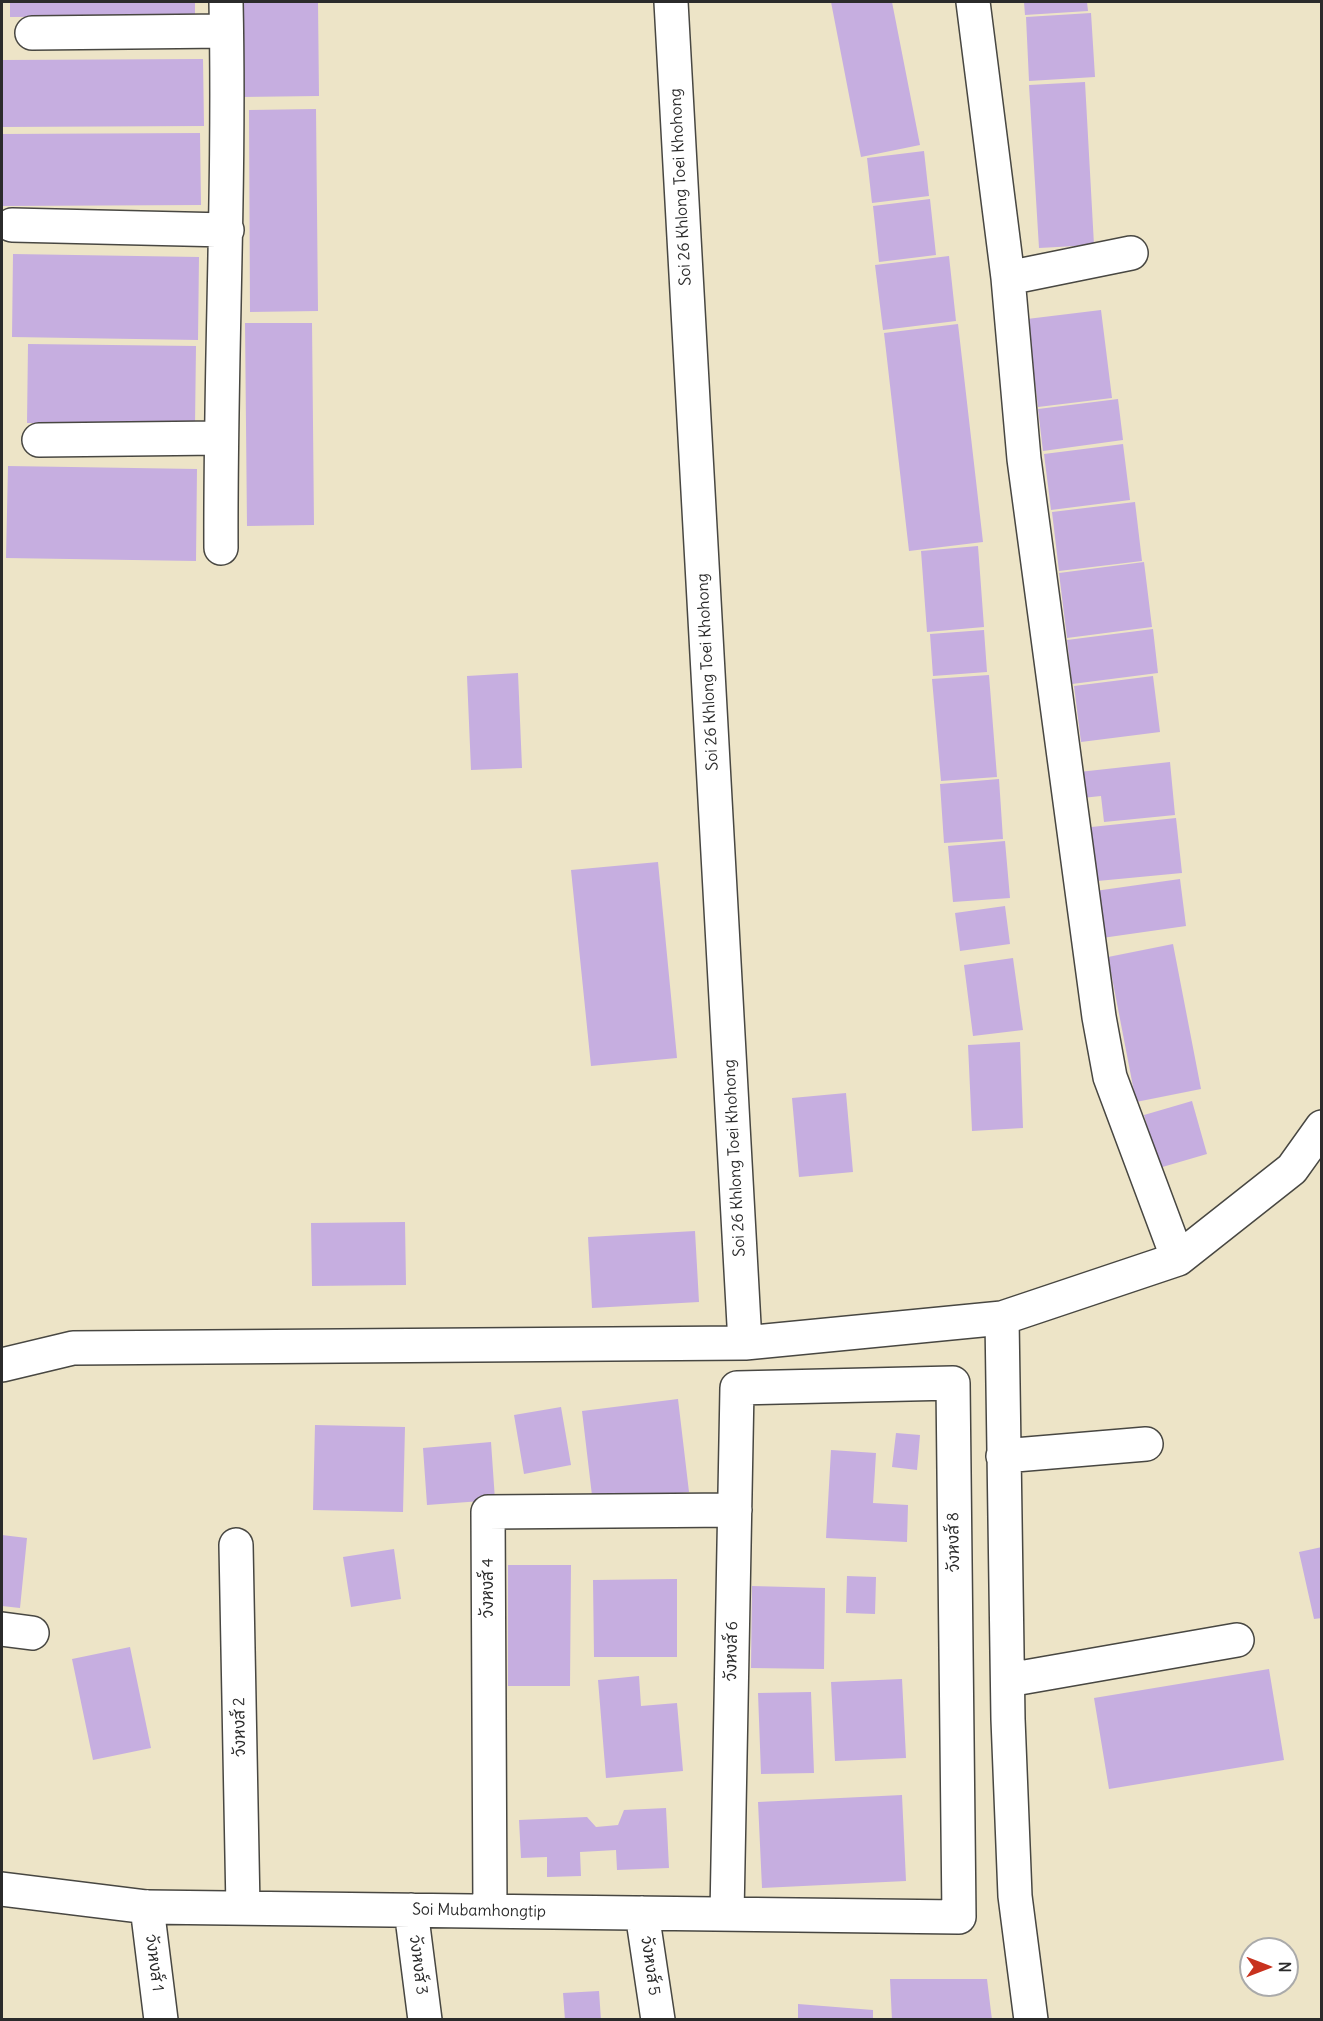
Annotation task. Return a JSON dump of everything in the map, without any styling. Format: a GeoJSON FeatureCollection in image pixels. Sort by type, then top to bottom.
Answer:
{"type":"FeatureCollection","features":[{"type":"Feature","properties":{"kind":"street","name":"Soi 26 Khlong Toei Khohong"},"geometry":{"type":"LineString","coordinates":[[671,2],[745,1343]]}},
{"type":"Feature","properties":{"kind":"street"},"geometry":{"type":"LineString","coordinates":[[973,2],[1008,278],[1024,459],[1108,1067],[1178,1259]]}},
{"type":"Feature","properties":{"kind":"street"},"geometry":{"type":"LineString","coordinates":[[32,33],[226,16],[227,230],[220,438],[221,548]]}},
{"type":"Feature","properties":{"kind":"street"},"geometry":{"type":"LineString","coordinates":[[12,225],[227,230]]}},
{"type":"Feature","properties":{"kind":"street"},"geometry":{"type":"LineString","coordinates":[[1008,278],[1131,253]]}},
{"type":"Feature","properties":{"kind":"street"},"geometry":{"type":"LineString","coordinates":[[39,440],[220,438]]}},
{"type":"Feature","properties":{"kind":"street"},"geometry":{"type":"LineString","coordinates":[[2,1365],[73,1348],[745,1343],[1002,1318],[1178,1259],[1292,1169],[1322,1127]]}},
{"type":"Feature","properties":{"kind":"street"},"geometry":{"type":"LineString","coordinates":[[1002,1318],[1008,1680],[1015,1896],[1031,2019]]}},
{"type":"Feature","properties":{"kind":"street","name":"วังหงส์ 8"},"geometry":{"type":"LineString","coordinates":[[737,1388],[952,1383],[958,1917]]}},
{"type":"Feature","properties":{"kind":"street","name":"วังหงส์ 6"},"geometry":{"type":"LineString","coordinates":[[727,1914],[737,1388]]}},
{"type":"Feature","properties":{"kind":"street"},"geometry":{"type":"LineString","coordinates":[[1003,1456],[1146,1444]]}},
{"type":"Feature","properties":{"kind":"street","name":"วังหงส์ 4"},"geometry":{"type":"LineString","coordinates":[[490,1911],[488,1512],[735,1510]]}},
{"type":"Feature","properties":{"kind":"street","name":"วังหงส์ 2"},"geometry":{"type":"LineString","coordinates":[[236,1545],[243,1908]]}},
{"type":"Feature","properties":{"kind":"street"},"geometry":{"type":"LineString","coordinates":[[1008,1680],[1237,1640]]}},
{"type":"Feature","properties":{"kind":"street","name":"Soi Mubamhongtip"},"geometry":{"type":"LineString","coordinates":[[2,1889],[147,1907],[958,1917]]}},
{"type":"Feature","properties":{"kind":"street","name":"วังหงส์ 1"},"geometry":{"type":"LineString","coordinates":[[147,1907],[161,2019]]}},
{"type":"Feature","properties":{"kind":"street","name":"วังหงส์ 3"},"geometry":{"type":"LineString","coordinates":[[411,1910],[425,2019]]}},
{"type":"Feature","properties":{"kind":"street","name":"วังหงส์ 5"},"geometry":{"type":"LineString","coordinates":[[642,1913],[658,2019]]}},
{"type":"Feature","properties":{"kind":"building"},"geometry":{"type":"Polygon","coordinates":[[[10,2],[195,2],[195,16],[10,17],[10,2]]]}},
{"type":"Feature","properties":{"kind":"building"},"geometry":{"type":"Polygon","coordinates":[[[240,2],[318,2],[319,96],[241,97],[240,2]]]}},
{"type":"Feature","properties":{"kind":"building"},"geometry":{"type":"Polygon","coordinates":[[[831,2],[892,2],[920,145],[861,157],[831,2]]]}},
{"type":"Feature","properties":{"kind":"building"},"geometry":{"type":"Polygon","coordinates":[[[1024,2],[1087,2],[1088,11],[1025,15],[1024,2]]]}},
{"type":"Feature","properties":{"kind":"building"},"geometry":{"type":"Polygon","coordinates":[[[1091,13],[1095,77],[1029,81],[1026,17],[1091,13]]]}},
{"type":"Feature","properties":{"kind":"building"},"geometry":{"type":"Polygon","coordinates":[[[203,59],[204,126],[2,127],[2,60],[203,59]]]}},
{"type":"Feature","properties":{"kind":"building"},"geometry":{"type":"Polygon","coordinates":[[[1085,82],[1094,245],[1039,248],[1029,85],[1085,82]]]}},
{"type":"Feature","properties":{"kind":"building"},"geometry":{"type":"Polygon","coordinates":[[[316,109],[318,311],[250,312],[249,110],[316,109]]]}},
{"type":"Feature","properties":{"kind":"building"},"geometry":{"type":"Polygon","coordinates":[[[200,133],[201,205],[2,206],[2,134],[200,133]]]}},
{"type":"Feature","properties":{"kind":"building"},"geometry":{"type":"Polygon","coordinates":[[[924,151],[929,196],[872,203],[867,158],[924,151]]]}},
{"type":"Feature","properties":{"kind":"building"},"geometry":{"type":"Polygon","coordinates":[[[930,199],[936,255],[879,262],[873,206],[930,199]]]}},
{"type":"Feature","properties":{"kind":"building"},"geometry":{"type":"Polygon","coordinates":[[[13,254],[199,257],[198,340],[12,337],[13,254]]]}},
{"type":"Feature","properties":{"kind":"building"},"geometry":{"type":"Polygon","coordinates":[[[949,256],[956,321],[883,330],[875,265],[949,256]]]}},
{"type":"Feature","properties":{"kind":"building"},"geometry":{"type":"Polygon","coordinates":[[[1101,310],[1112,398],[1038,407],[1027,319],[1101,310]]]}},
{"type":"Feature","properties":{"kind":"building"},"geometry":{"type":"Polygon","coordinates":[[[245,323],[312,323],[314,525],[247,526],[245,323]]]}},
{"type":"Feature","properties":{"kind":"building"},"geometry":{"type":"Polygon","coordinates":[[[958,324],[983,542],[909,551],[884,333],[958,324]]]}},
{"type":"Feature","properties":{"kind":"building"},"geometry":{"type":"Polygon","coordinates":[[[28,344],[196,346],[195,425],[27,423],[28,344]]]}},
{"type":"Feature","properties":{"kind":"building"},"geometry":{"type":"Polygon","coordinates":[[[1118,399],[1123,440],[1043,451],[1038,409],[1118,399]]]}},
{"type":"Feature","properties":{"kind":"building"},"geometry":{"type":"Polygon","coordinates":[[[1123,444],[1130,500],[1051,510],[1044,454],[1123,444]]]}},
{"type":"Feature","properties":{"kind":"building"},"geometry":{"type":"Polygon","coordinates":[[[8,466],[197,469],[196,561],[6,558],[8,466]]]}},
{"type":"Feature","properties":{"kind":"building"},"geometry":{"type":"Polygon","coordinates":[[[1135,502],[1142,561],[1059,571],[1052,512],[1135,502]]]}},
{"type":"Feature","properties":{"kind":"building"},"geometry":{"type":"Polygon","coordinates":[[[978,546],[984,627],[927,632],[921,551],[978,546]]]}},
{"type":"Feature","properties":{"kind":"building"},"geometry":{"type":"Polygon","coordinates":[[[1144,562],[1152,627],[1067,638],[1059,573],[1144,562]]]}},
{"type":"Feature","properties":{"kind":"building"},"geometry":{"type":"Polygon","coordinates":[[[1153,629],[1158,673],[1072,684],[1067,640],[1153,629]]]}},
{"type":"Feature","properties":{"kind":"building"},"geometry":{"type":"Polygon","coordinates":[[[984,630],[987,672],[933,676],[930,634],[984,630]]]}},
{"type":"Feature","properties":{"kind":"building"},"geometry":{"type":"Polygon","coordinates":[[[518,673],[522,768],[471,770],[467,676],[518,673]]]}},
{"type":"Feature","properties":{"kind":"building"},"geometry":{"type":"Polygon","coordinates":[[[989,675],[997,777],[941,781],[932,679],[989,675]]]}},
{"type":"Feature","properties":{"kind":"building"},"geometry":{"type":"Polygon","coordinates":[[[1153,676],[1160,732],[1081,742],[1074,686],[1153,676]]]}},
{"type":"Feature","properties":{"kind":"building"},"geometry":{"type":"Polygon","coordinates":[[[1170,762],[1175,815],[1104,822],[1101,796],[1082,798],[1079,772],[1170,762]]]}},
{"type":"Feature","properties":{"kind":"building"},"geometry":{"type":"Polygon","coordinates":[[[999,779],[1003,839],[944,843],[940,784],[999,779]]]}},
{"type":"Feature","properties":{"kind":"building"},"geometry":{"type":"Polygon","coordinates":[[[1176,818],[1182,873],[1087,882],[1082,828],[1176,818]]]}},
{"type":"Feature","properties":{"kind":"building"},"geometry":{"type":"Polygon","coordinates":[[[1005,841],[1010,898],[953,902],[948,846],[1005,841]]]}},
{"type":"Feature","properties":{"kind":"building"},"geometry":{"type":"Polygon","coordinates":[[[658,862],[677,1058],[591,1066],[571,870],[658,862]]]}},
{"type":"Feature","properties":{"kind":"building"},"geometry":{"type":"Polygon","coordinates":[[[1180,879],[1186,926],[1102,938],[1095,891],[1180,879]]]}},
{"type":"Feature","properties":{"kind":"building"},"geometry":{"type":"Polygon","coordinates":[[[1005,906],[1010,944],[960,951],[955,913],[1005,906]]]}},
{"type":"Feature","properties":{"kind":"building"},"geometry":{"type":"Polygon","coordinates":[[[1173,944],[1201,1089],[1136,1102],[1108,957],[1173,944]]]}},
{"type":"Feature","properties":{"kind":"building"},"geometry":{"type":"Polygon","coordinates":[[[1013,958],[1023,1030],[973,1036],[964,965],[1013,958]]]}},
{"type":"Feature","properties":{"kind":"building"},"geometry":{"type":"Polygon","coordinates":[[[1020,1042],[1023,1128],[972,1131],[968,1045],[1020,1042]]]}},
{"type":"Feature","properties":{"kind":"building"},"geometry":{"type":"Polygon","coordinates":[[[846,1093],[853,1172],[799,1177],[792,1098],[846,1093]]]}},
{"type":"Feature","properties":{"kind":"building"},"geometry":{"type":"Polygon","coordinates":[[[1192,1101],[1207,1154],[1159,1168],[1144,1115],[1192,1101]]]}},
{"type":"Feature","properties":{"kind":"building"},"geometry":{"type":"Polygon","coordinates":[[[405,1222],[406,1285],[312,1286],[311,1223],[405,1222]]]}},
{"type":"Feature","properties":{"kind":"building"},"geometry":{"type":"Polygon","coordinates":[[[695,1231],[699,1302],[592,1308],[588,1237],[695,1231]]]}},
{"type":"Feature","properties":{"kind":"building"},"geometry":{"type":"Polygon","coordinates":[[[678,1399],[689,1492],[593,1504],[582,1411],[678,1399]]]}},
{"type":"Feature","properties":{"kind":"building"},"geometry":{"type":"Polygon","coordinates":[[[561,1407],[571,1465],[524,1474],[514,1415],[561,1407]]]}},
{"type":"Feature","properties":{"kind":"building"},"geometry":{"type":"Polygon","coordinates":[[[315,1425],[405,1427],[403,1512],[313,1510],[315,1425]]]}},
{"type":"Feature","properties":{"kind":"building"},"geometry":{"type":"Polygon","coordinates":[[[896,1433],[920,1435],[917,1470],[892,1467],[896,1433]]]}},
{"type":"Feature","properties":{"kind":"building"},"geometry":{"type":"Polygon","coordinates":[[[491,1442],[495,1500],[427,1505],[423,1448],[491,1442]]]}},
{"type":"Feature","properties":{"kind":"building"},"geometry":{"type":"Polygon","coordinates":[[[831,1450],[876,1453],[873,1503],[908,1505],[907,1542],[826,1538],[831,1450]]]}},
{"type":"Feature","properties":{"kind":"building"},"geometry":{"type":"Polygon","coordinates":[[[2,1535],[27,1538],[20,1608],[2,1606],[2,1535]]]}},
{"type":"Feature","properties":{"kind":"building"},"geometry":{"type":"Polygon","coordinates":[[[1322,1547],[1322,1618],[1314,1619],[1299,1552],[1322,1547]]]}},
{"type":"Feature","properties":{"kind":"building"},"geometry":{"type":"Polygon","coordinates":[[[394,1549],[401,1599],[351,1607],[343,1557],[394,1549]]]}},
{"type":"Feature","properties":{"kind":"building"},"geometry":{"type":"Polygon","coordinates":[[[508,1565],[571,1565],[570,1686],[508,1686],[508,1565]]]}},
{"type":"Feature","properties":{"kind":"building"},"geometry":{"type":"Polygon","coordinates":[[[847,1576],[876,1577],[875,1614],[846,1613],[847,1576]]]}},
{"type":"Feature","properties":{"kind":"building"},"geometry":{"type":"Polygon","coordinates":[[[677,1579],[677,1657],[594,1657],[593,1580],[677,1579]]]}},
{"type":"Feature","properties":{"kind":"building"},"geometry":{"type":"Polygon","coordinates":[[[752,1586],[825,1588],[824,1669],[751,1668],[752,1586]]]}},
{"type":"Feature","properties":{"kind":"building"},"geometry":{"type":"Polygon","coordinates":[[[130,1647],[151,1748],[93,1760],[72,1659],[130,1647]]]}},
{"type":"Feature","properties":{"kind":"building"},"geometry":{"type":"Polygon","coordinates":[[[1269,1669],[1284,1760],[1109,1789],[1094,1698],[1269,1669]]]}},
{"type":"Feature","properties":{"kind":"building"},"geometry":{"type":"Polygon","coordinates":[[[639,1676],[641,1706],[677,1703],[683,1771],[606,1778],[598,1680],[639,1676]]]}},
{"type":"Feature","properties":{"kind":"building"},"geometry":{"type":"Polygon","coordinates":[[[902,1679],[906,1758],[835,1761],[831,1682],[902,1679]]]}},
{"type":"Feature","properties":{"kind":"building"},"geometry":{"type":"Polygon","coordinates":[[[811,1692],[814,1773],[761,1774],[758,1693],[811,1692]]]}},
{"type":"Feature","properties":{"kind":"building"},"geometry":{"type":"Polygon","coordinates":[[[902,1795],[906,1881],[762,1888],[758,1802],[902,1795]]]}},
{"type":"Feature","properties":{"kind":"building"},"geometry":{"type":"Polygon","coordinates":[[[666,1808],[669,1868],[617,1870],[616,1850],[580,1852],[581,1876],[547,1877],[547,1857],[521,1858],[519,1820],[587,1817],[596,1827],[618,1825],[624,1810],[666,1808]]]}},
{"type":"Feature","properties":{"kind":"building"},"geometry":{"type":"Polygon","coordinates":[[[890,1979],[987,1979],[992,2020],[892,2020],[890,1979]]]}},
{"type":"Feature","properties":{"kind":"building"},"geometry":{"type":"Polygon","coordinates":[[[599,1991],[601,2020],[565,2020],[563,1993],[599,1991]]]}},
{"type":"Feature","properties":{"kind":"building"},"geometry":{"type":"Polygon","coordinates":[[[798,2004],[873,2010],[873,2020],[798,2020],[798,2004]]]}}]}
